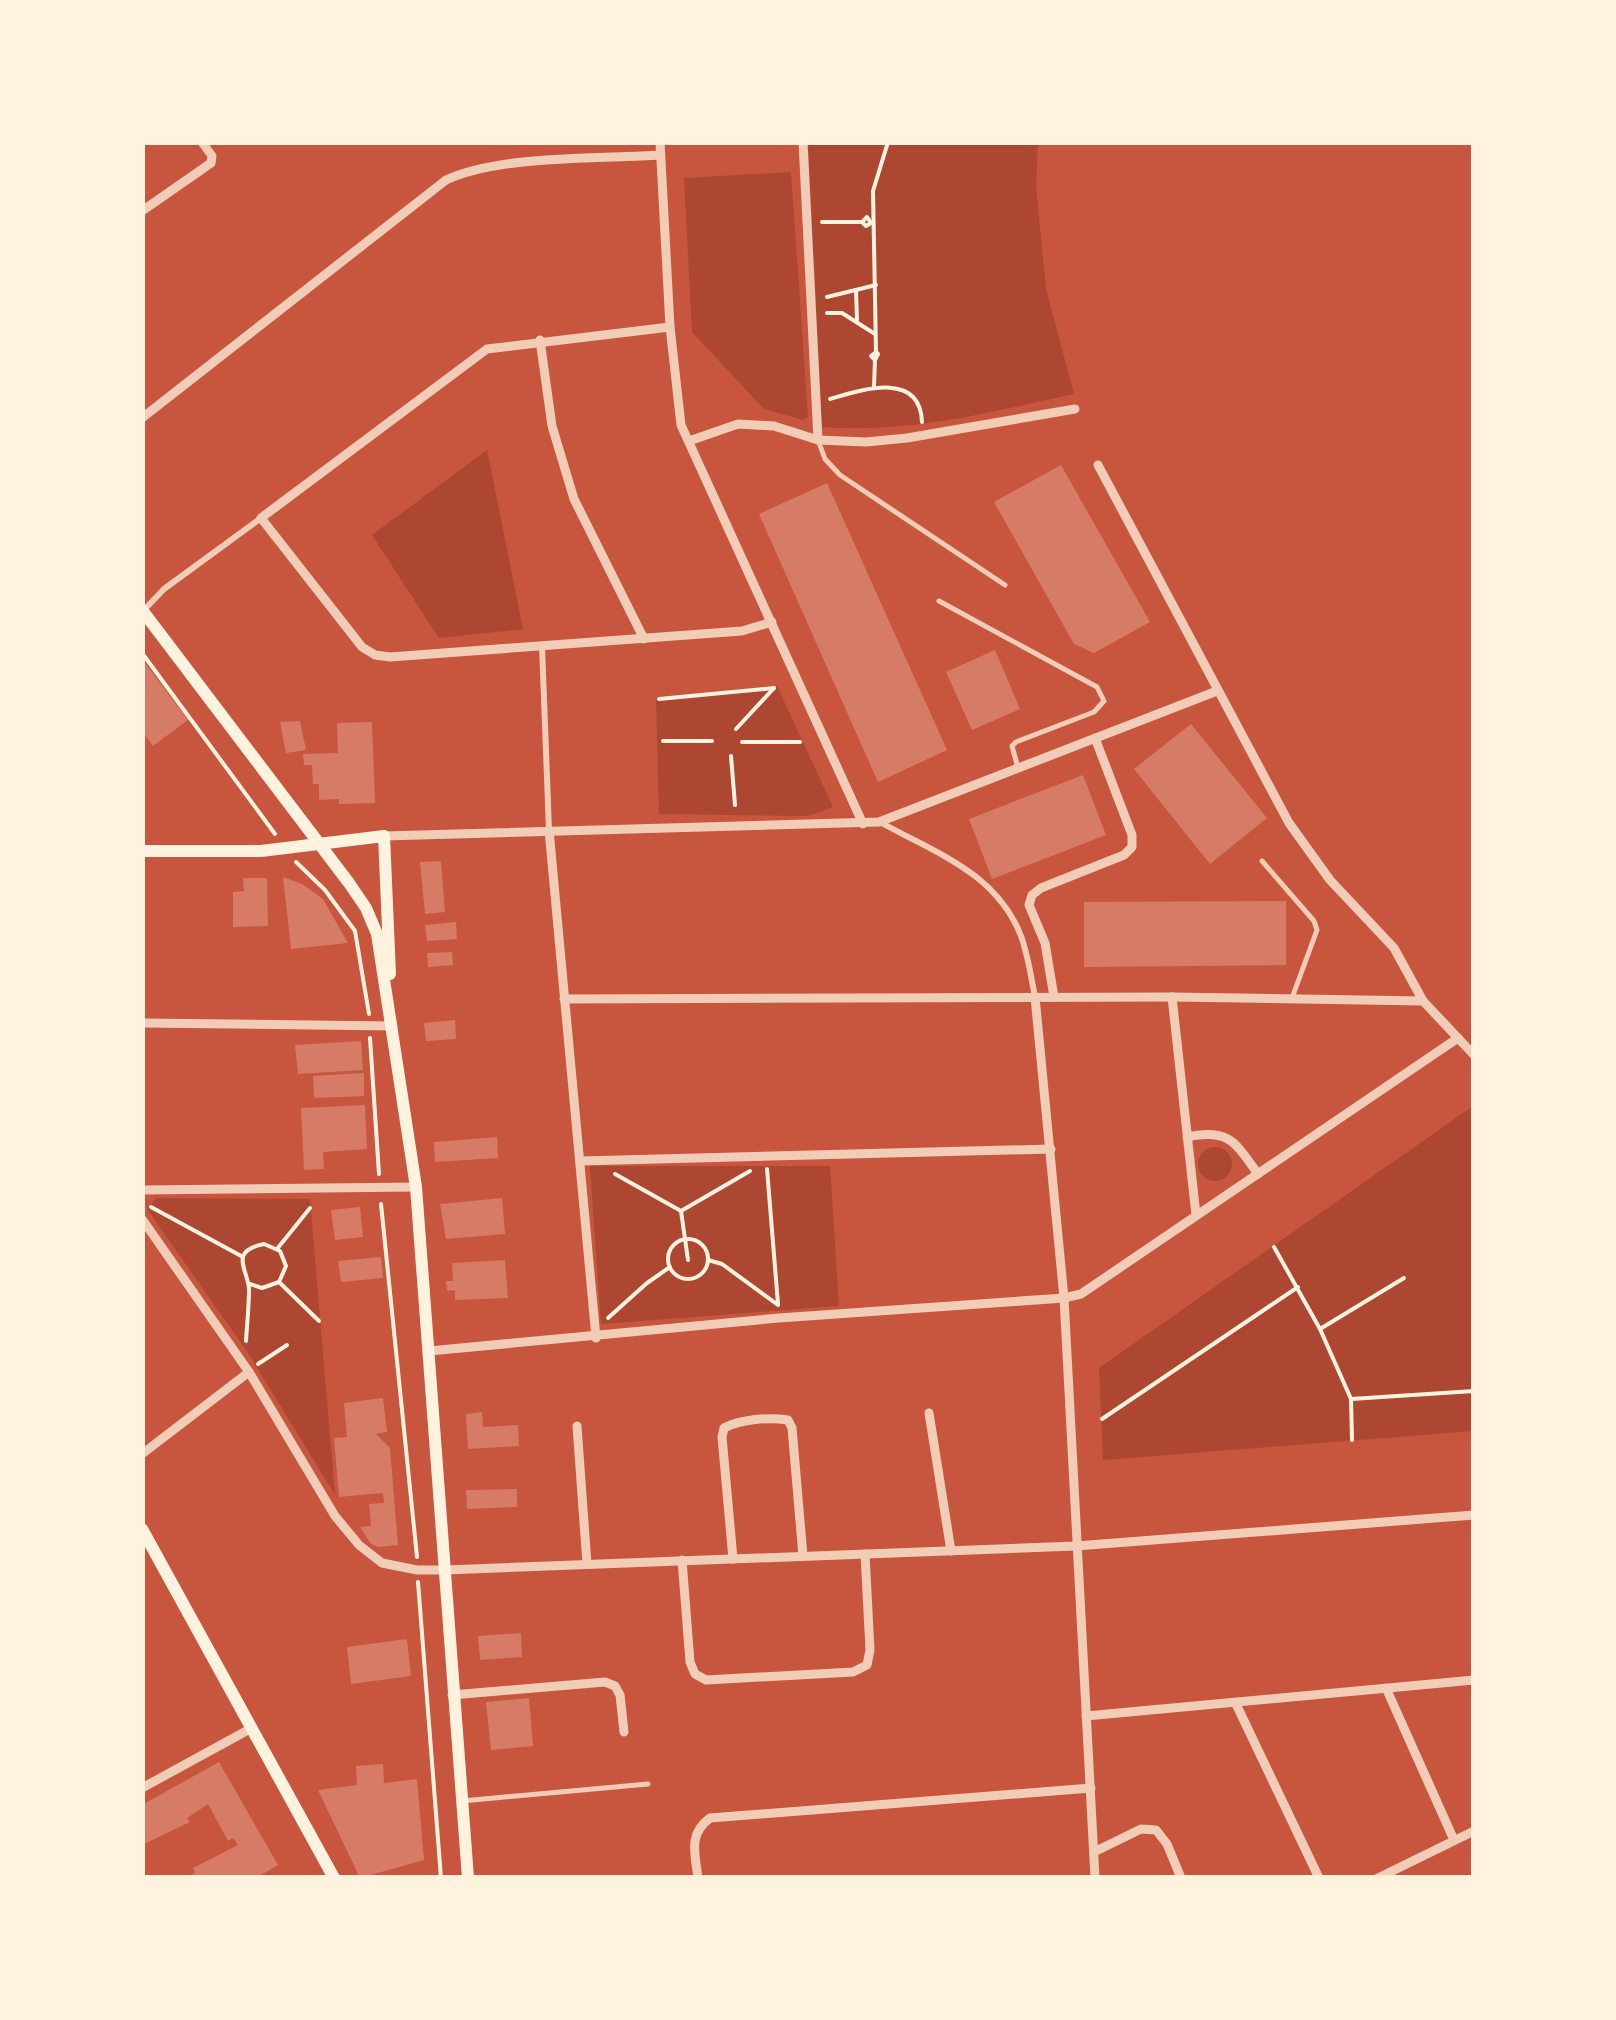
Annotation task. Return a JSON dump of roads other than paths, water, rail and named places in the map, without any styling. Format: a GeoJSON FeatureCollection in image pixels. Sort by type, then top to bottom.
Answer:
{"type":"FeatureCollection","features":[{"type":"Feature","properties":{"kind":"main road"},"geometry":{"type":"LineString","coordinates":[[143,611],[366,908],[376,934],[416,1188],[468,1878]]}},
{"type":"Feature","properties":{"kind":"main road"},"geometry":{"type":"LineString","coordinates":[[142,850],[285,849],[384,836],[393,1026]]}},
{"type":"Feature","properties":{"kind":"main road"},"geometry":{"type":"LineString","coordinates":[[142,1528],[334,1878]]}},
{"type":"Feature","properties":{"kind":"street"},"geometry":{"type":"LineString","coordinates":[[142,212],[210,163],[212,156],[202,142]]}},
{"type":"Feature","properties":{"kind":"street"},"geometry":{"type":"LineString","coordinates":[[660,142],[676,407],[863,824]]}},
{"type":"Feature","properties":{"kind":"street"},"geometry":{"type":"LineString","coordinates":[[803,142],[818,440]]}},
{"type":"Feature","properties":{"kind":"street"},"geometry":{"type":"LineString","coordinates":[[142,418],[446,180],[496,165],[660,155]]}},
{"type":"Feature","properties":{"kind":"street"},"geometry":{"type":"LineString","coordinates":[[143,611],[164,589],[487,349],[670,327]]}},
{"type":"Feature","properties":{"kind":"street"},"geometry":{"type":"LineString","coordinates":[[540,340],[552,426],[574,499],[644,639]]}},
{"type":"Feature","properties":{"kind":"street"},"geometry":{"type":"LineString","coordinates":[[688,441],[738,424],[774,426],[818,440],[866,442],[1075,408]]}},
{"type":"Feature","properties":{"kind":"street"},"geometry":{"type":"LineString","coordinates":[[1098,465],[1290,822],[1330,880],[1394,948],[1423,1001],[1474,1054]]}},
{"type":"Feature","properties":{"kind":"street"},"geometry":{"type":"LineString","coordinates":[[261,518],[362,648],[375,656],[390,658],[742,631],[772,622]]}},
{"type":"Feature","properties":{"kind":"street"},"geometry":{"type":"LineString","coordinates":[[542,646],[549,830],[596,1338]]}},
{"type":"Feature","properties":{"kind":"street"},"geometry":{"type":"LineString","coordinates":[[384,836],[879,822],[1217,690]]}},
{"type":"Feature","properties":{"kind":"street"},"geometry":{"type":"LineString","coordinates":[[1054,996],[1045,943],[1029,905],[1032,895],[1124,855],[1132,847],[1132,835],[1095,738]]}},
{"type":"Feature","properties":{"kind":"street"},"geometry":{"type":"LineString","coordinates":[[879,822],[972,871],[996,895],[1022,938],[1035,996],[1064,1298],[1095,1878]]}},
{"type":"Feature","properties":{"kind":"street"},"geometry":{"type":"LineString","coordinates":[[564,998],[1172,996],[1423,1001]]}},
{"type":"Feature","properties":{"kind":"street"},"geometry":{"type":"LineString","coordinates":[[1172,996],[1196,1215]]}},
{"type":"Feature","properties":{"kind":"street"},"geometry":{"type":"LineString","coordinates":[[142,1023],[393,1026]]}},
{"type":"Feature","properties":{"kind":"street"},"geometry":{"type":"LineString","coordinates":[[429,1352],[1081,1294],[1458,1038]]}},
{"type":"Feature","properties":{"kind":"street"},"geometry":{"type":"LineString","coordinates":[[1188,1137],[1208,1132],[1234,1141],[1258,1174]]}},
{"type":"Feature","properties":{"kind":"street"},"geometry":{"type":"LineString","coordinates":[[580,1161],[1050,1149]]}},
{"type":"Feature","properties":{"kind":"street"},"geometry":{"type":"LineString","coordinates":[[142,1190],[416,1188]]}},
{"type":"Feature","properties":{"kind":"street"},"geometry":{"type":"LineString","coordinates":[[142,1219],[249,1372],[334,1516],[359,1546],[382,1563],[417,1570],[446,1570],[1076,1546],[1474,1515]]}},
{"type":"Feature","properties":{"kind":"street"},"geometry":{"type":"LineString","coordinates":[[142,1454],[249,1372]]}},
{"type":"Feature","properties":{"kind":"street"},"geometry":{"type":"LineString","coordinates":[[929,1413],[951,1550]]}},
{"type":"Feature","properties":{"kind":"street"},"geometry":{"type":"LineString","coordinates":[[733,1558],[724,1428],[733,1423],[780,1418],[788,1420],[792,1428],[803,1556]]}},
{"type":"Feature","properties":{"kind":"street"},"geometry":{"type":"LineString","coordinates":[[576,1426],[587,1564]]}},
{"type":"Feature","properties":{"kind":"street"},"geometry":{"type":"LineString","coordinates":[[682,1560],[690,1662],[694,1674],[706,1680],[853,1672],[867,1665],[870,1650],[865,1554]]}},
{"type":"Feature","properties":{"kind":"street"},"geometry":{"type":"LineString","coordinates":[[1086,1716],[1474,1680]]}},
{"type":"Feature","properties":{"kind":"street"},"geometry":{"type":"LineString","coordinates":[[452,1695],[604,1682],[615,1686],[620,1695],[624,1732]]}},
{"type":"Feature","properties":{"kind":"street"},"geometry":{"type":"LineString","coordinates":[[1386,1688],[1454,1840]]}},
{"type":"Feature","properties":{"kind":"street"},"geometry":{"type":"LineString","coordinates":[[1236,1704],[1319,1878]]}},
{"type":"Feature","properties":{"kind":"street"},"geometry":{"type":"LineString","coordinates":[[142,1788],[250,1729]]}},
{"type":"Feature","properties":{"kind":"street"},"geometry":{"type":"LineString","coordinates":[[698,1878],[693,1838],[698,1826],[710,1818],[1091,1788]]}},
{"type":"Feature","properties":{"kind":"street"},"geometry":{"type":"LineString","coordinates":[[1094,1852],[1141,1829],[1156,1830],[1181,1878]]}},
{"type":"Feature","properties":{"kind":"street"},"geometry":{"type":"LineString","coordinates":[[1378,1878],[1474,1831]]}},
{"type":"Feature","properties":{"kind":"lane"},"geometry":{"type":"LineString","coordinates":[[818,440],[825,459],[840,476],[1005,585]]}},
{"type":"Feature","properties":{"kind":"lane"},"geometry":{"type":"LineString","coordinates":[[939,601],[1102,693],[1104,701],[1094,712],[1016,742],[1012,754],[1018,768]]}},
{"type":"Feature","properties":{"kind":"lane"},"geometry":{"type":"LineString","coordinates":[[1262,861],[1314,921],[1317,930],[1292,998]]}},
{"type":"Feature","properties":{"kind":"lane"},"geometry":{"type":"LineString","coordinates":[[461,1801],[648,1784]]}}]}
